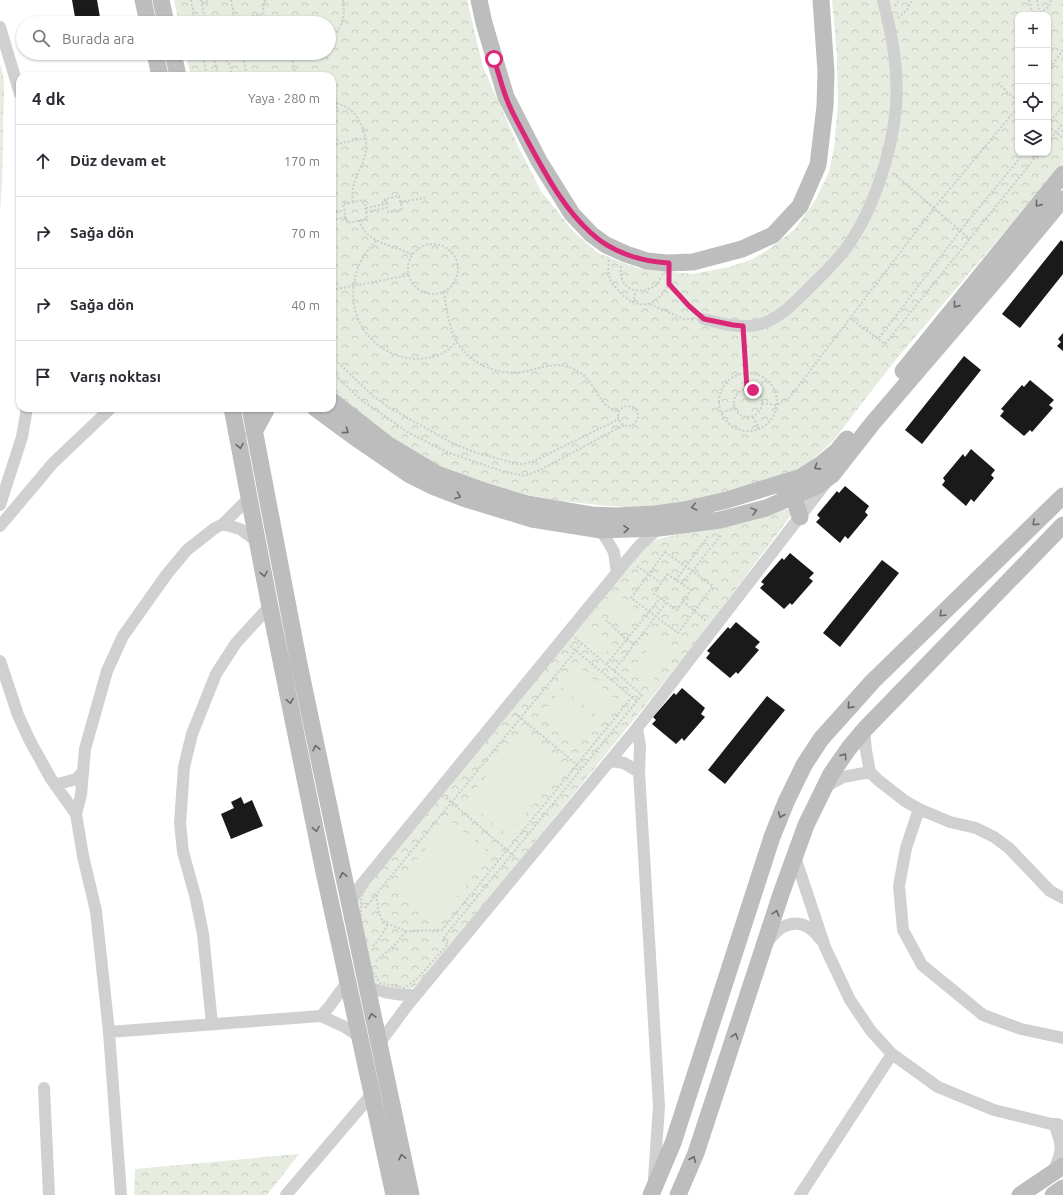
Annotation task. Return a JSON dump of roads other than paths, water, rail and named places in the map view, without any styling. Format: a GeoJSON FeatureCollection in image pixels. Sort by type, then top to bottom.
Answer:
{"type":"FeatureCollection","features":[{"type":"Feature","properties":{"kind":"street"},"geometry":{"type":"LineString","coordinates":[[143,0],[146,16]]}},
{"type":"Feature","properties":{"kind":"street"},"geometry":{"type":"LineString","coordinates":[[161,0],[164,16]]}},
{"type":"Feature","properties":{"kind":"street"},"geometry":{"type":"LineString","coordinates":[[479,0],[484,23],[506,98],[539,162],[572,214],[591,234],[606,245],[647,261],[665,263],[693,262],[742,249],[773,235],[800,206],[818,165],[825,106],[825,65],[821,0]]}},
{"type":"Feature","properties":{"kind":"street"},"geometry":{"type":"LineString","coordinates":[[704,319],[743,326],[762,324],[785,311],[824,274],[845,250],[858,228],[871,204],[889,151],[895,116],[897,84],[895,60],[889,23],[883,0]]}},
{"type":"Feature","properties":{"kind":"street"},"geometry":{"type":"LineString","coordinates":[[0,27],[16,81]]}},
{"type":"Feature","properties":{"kind":"street"},"geometry":{"type":"LineString","coordinates":[[156,60],[159,72]]}},
{"type":"Feature","properties":{"kind":"street"},"geometry":{"type":"LineString","coordinates":[[175,60],[177,72]]}},
{"type":"Feature","properties":{"kind":"street"},"geometry":{"type":"LineString","coordinates":[[336,404],[386,444],[437,474],[484,491],[527,504],[591,515],[617,516],[655,514],[684,510],[727,500],[801,477],[820,465],[837,451],[1063,174]]}},
{"type":"Feature","properties":{"kind":"street"},"geometry":{"type":"LineString","coordinates":[[378,1044],[637,728],[872,424],[1063,199]]}},
{"type":"Feature","properties":{"kind":"street"},"geometry":{"type":"LineString","coordinates":[[0,505],[22,436],[26,412]]}},
{"type":"Feature","properties":{"kind":"street"},"geometry":{"type":"LineString","coordinates":[[0,526],[54,464],[107,412]]}},
{"type":"Feature","properties":{"kind":"street"},"geometry":{"type":"LineString","coordinates":[[233,412],[270,606],[394,1195]]}},
{"type":"Feature","properties":{"kind":"street"},"geometry":{"type":"LineString","coordinates":[[251,412],[299,664],[355,908],[366,986],[410,1195]]}},
{"type":"Feature","properties":{"kind":"street"},"geometry":{"type":"LineString","coordinates":[[254,432],[265,412]]}},
{"type":"Feature","properties":{"kind":"street"},"geometry":{"type":"LineString","coordinates":[[320,412],[404,471],[432,486],[466,499],[532,519],[601,530],[720,527],[817,486],[832,475]]}},
{"type":"Feature","properties":{"kind":"street"},"geometry":{"type":"LineString","coordinates":[[780,483],[796,504],[800,516]]}},
{"type":"Feature","properties":{"kind":"street"},"geometry":{"type":"LineString","coordinates":[[652,1193],[673,1142],[772,836],[786,802],[804,765],[821,739],[873,681],[1063,496]]}},
{"type":"Feature","properties":{"kind":"street"},"geometry":{"type":"LineString","coordinates":[[121,1195],[109,1032],[96,911],[83,856],[76,814],[81,795],[85,749],[107,671],[123,636],[145,603],[187,550],[215,528],[223,524],[250,497]]}},
{"type":"Feature","properties":{"kind":"street"},"geometry":{"type":"LineString","coordinates":[[223,524],[240,529],[258,543]]}},
{"type":"Feature","properties":{"kind":"street"},"geometry":{"type":"LineString","coordinates":[[678,1195],[696,1153],[806,825],[831,774],[849,748],[864,731],[1063,525]]}},
{"type":"Feature","properties":{"kind":"street"},"geometry":{"type":"LineString","coordinates":[[355,908],[361,885],[628,559],[658,528]]}},
{"type":"Feature","properties":{"kind":"street"},"geometry":{"type":"LineString","coordinates":[[601,530],[614,552],[617,573]]}},
{"type":"Feature","properties":{"kind":"street"},"geometry":{"type":"LineString","coordinates":[[212,1024],[203,934],[196,898],[184,852],[180,823],[184,767],[192,734],[216,674],[236,643],[270,606]]}},
{"type":"Feature","properties":{"kind":"street"},"geometry":{"type":"LineString","coordinates":[[0,661],[18,715],[30,741],[50,779],[76,814]]}},
{"type":"Feature","properties":{"kind":"street"},"geometry":{"type":"LineString","coordinates":[[637,728],[640,746],[639,772],[659,1106],[652,1193]]}},
{"type":"Feature","properties":{"kind":"street"},"geometry":{"type":"LineString","coordinates":[[864,731],[870,772],[905,801],[950,822],[976,828],[994,837],[1008,848],[1050,891],[1063,898]]}},
{"type":"Feature","properties":{"kind":"street"},"geometry":{"type":"LineString","coordinates":[[610,761],[624,764],[639,772]]}},
{"type":"Feature","properties":{"kind":"street"},"geometry":{"type":"LineString","coordinates":[[55,785],[76,779],[83,772]]}},
{"type":"Feature","properties":{"kind":"street"},"geometry":{"type":"LineString","coordinates":[[825,787],[843,777],[870,772]]}},
{"type":"Feature","properties":{"kind":"street"},"geometry":{"type":"LineString","coordinates":[[919,808],[906,848],[899,886],[903,930],[922,965],[983,1016],[1021,1029],[1063,1038]]}},
{"type":"Feature","properties":{"kind":"street"},"geometry":{"type":"LineString","coordinates":[[795,857],[825,947],[850,1000],[872,1031],[892,1054],[938,1087],[994,1110],[1060,1125],[1062,1142],[1061,1158],[1058,1170],[1020,1195]]}},
{"type":"Feature","properties":{"kind":"street"},"geometry":{"type":"LineString","coordinates":[[767,942],[782,927],[792,924],[806,924],[814,931],[825,947]]}},
{"type":"Feature","properties":{"kind":"street"},"geometry":{"type":"LineString","coordinates":[[321,1016],[330,1007],[348,981]]}},
{"type":"Feature","properties":{"kind":"street"},"geometry":{"type":"LineString","coordinates":[[366,986],[380,992],[397,996],[416,996]]}},
{"type":"Feature","properties":{"kind":"street"},"geometry":{"type":"LineString","coordinates":[[109,1032],[321,1016],[343,1026],[360,1037]]}},
{"type":"Feature","properties":{"kind":"street"},"geometry":{"type":"LineString","coordinates":[[800,1195],[892,1054]]}},
{"type":"Feature","properties":{"kind":"street"},"geometry":{"type":"LineString","coordinates":[[44,1088],[49,1195]]}},
{"type":"Feature","properties":{"kind":"street"},"geometry":{"type":"LineString","coordinates":[[286,1195],[372,1094]]}},
{"type":"Feature","properties":{"kind":"street"},"geometry":{"type":"LineString","coordinates":[[1053,1195],[1063,1188]]}}]}
